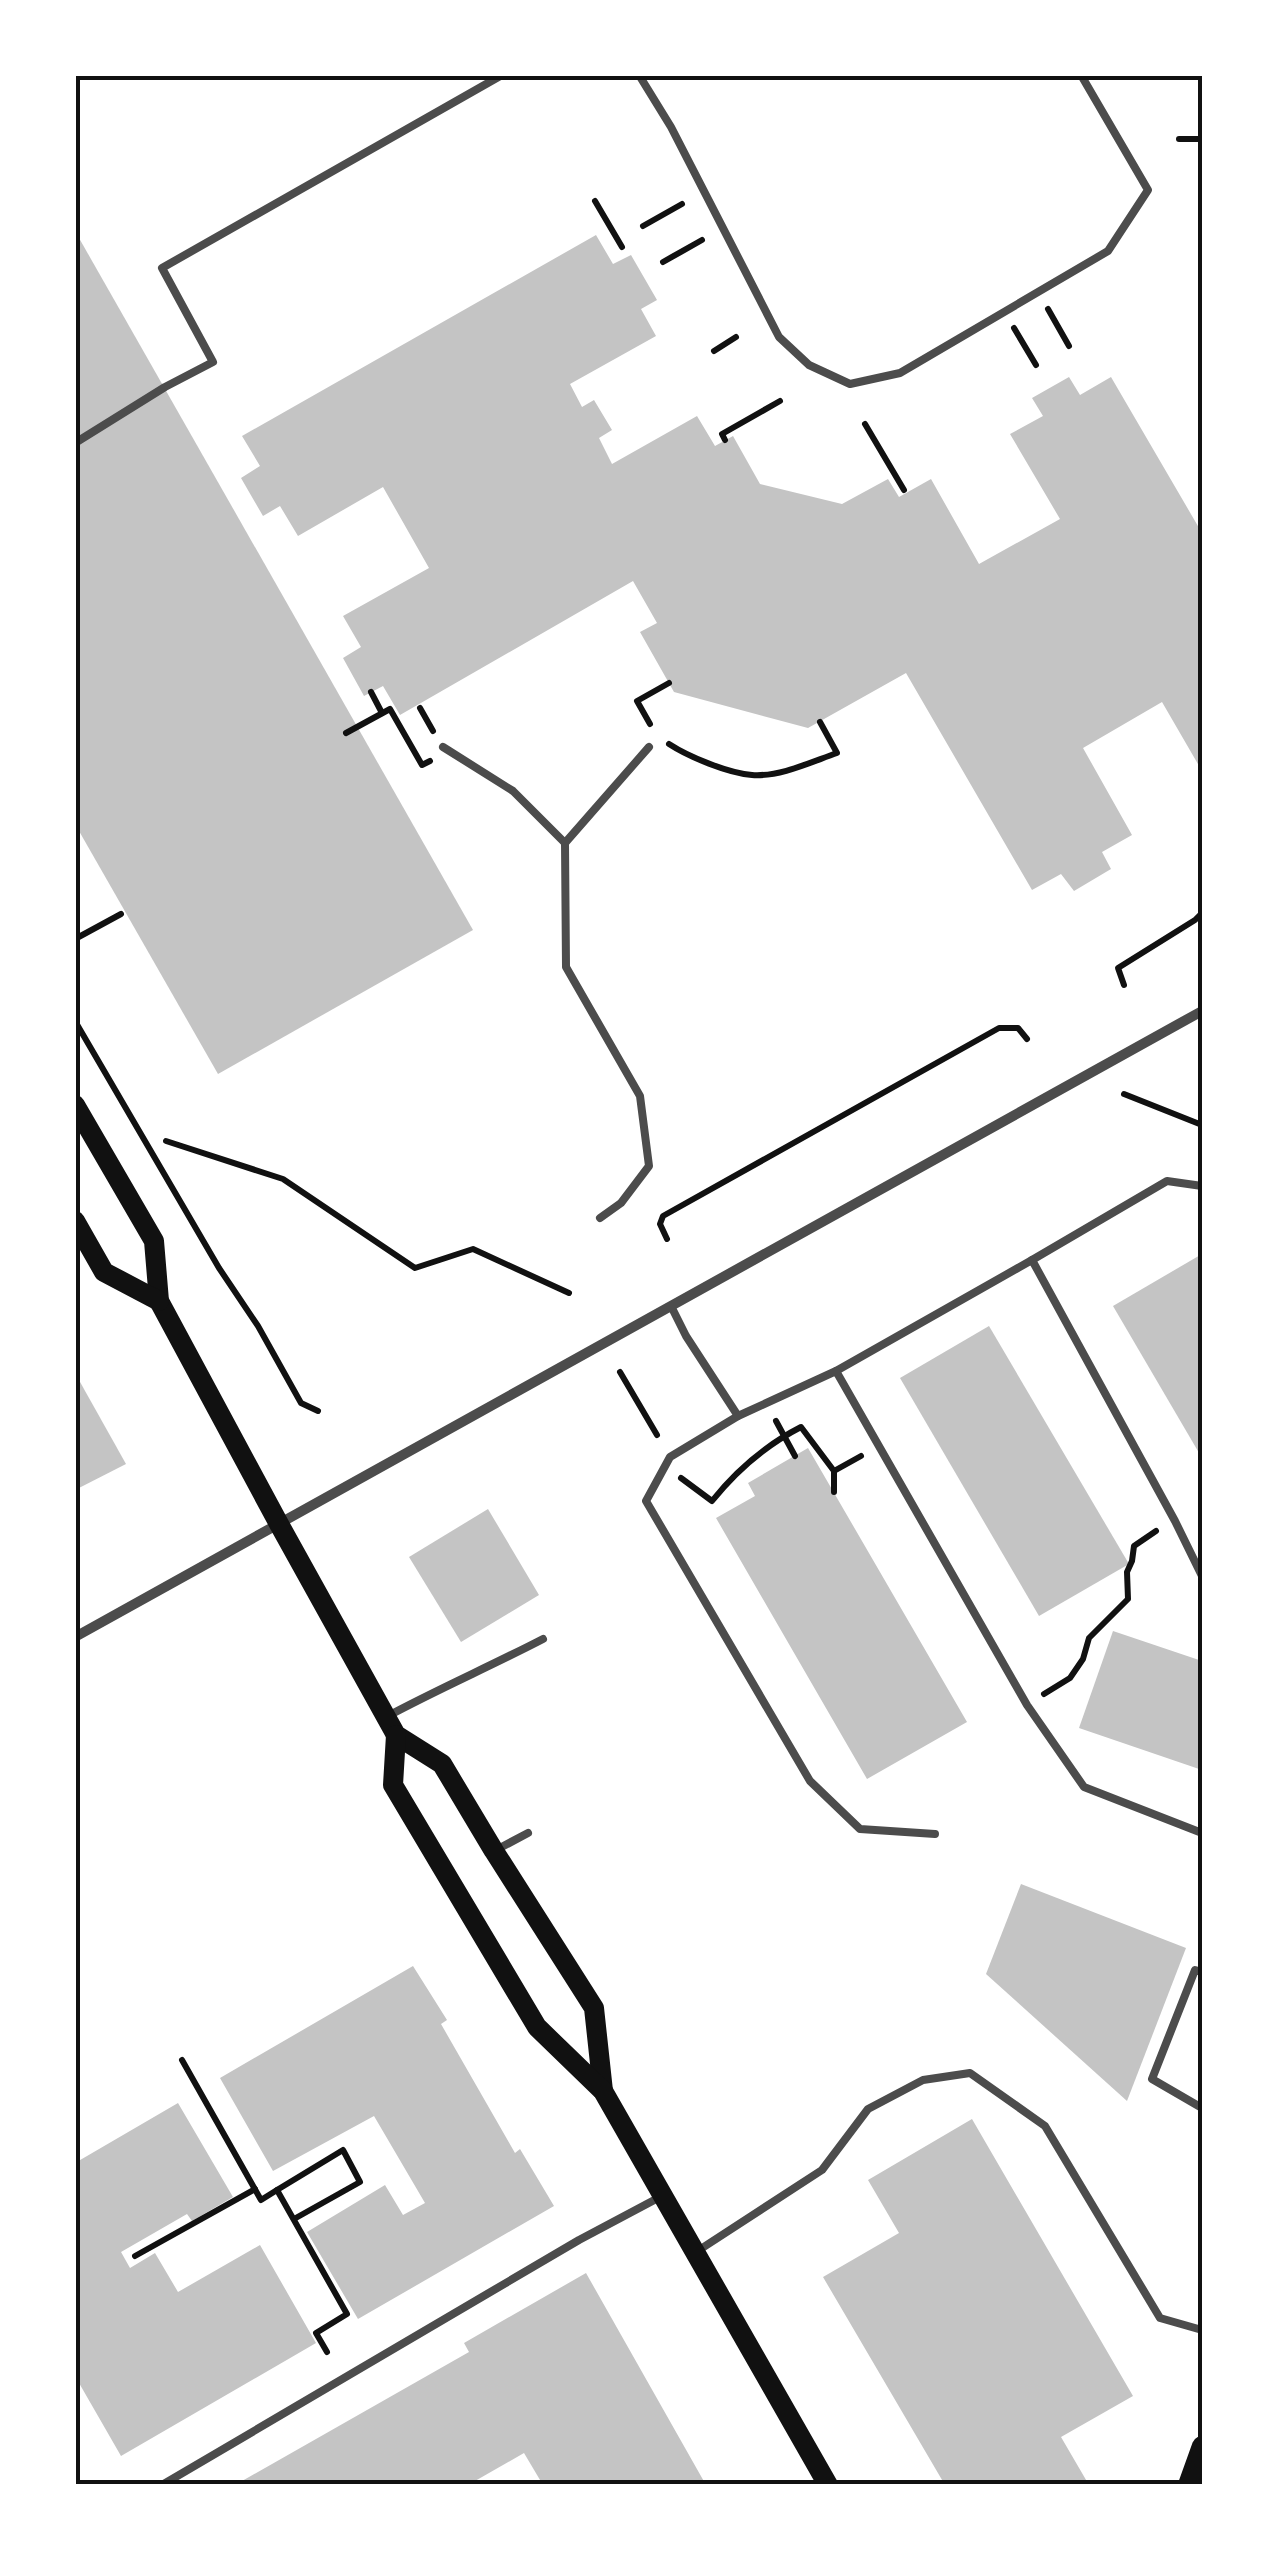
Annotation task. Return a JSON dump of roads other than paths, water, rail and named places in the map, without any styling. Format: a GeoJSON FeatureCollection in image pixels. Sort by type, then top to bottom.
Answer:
{"type":"FeatureCollection","features":[{"type":"Feature","properties":{"kind":"main road"},"geometry":{"type":"LineString","coordinates":[[75,1105],[154,1242],[159,1301],[392,1726],[442,1764],[594,2008],[603,2091]]}},
{"type":"Feature","properties":{"kind":"main road"},"geometry":{"type":"LineString","coordinates":[[75,1221],[104,1272],[159,1301]]}},
{"type":"Feature","properties":{"kind":"main road"},"geometry":{"type":"LineString","coordinates":[[392,1726],[392,1785],[537,2026],[603,2091],[828,2485]]}},
{"type":"Feature","properties":{"kind":"main road"},"geometry":{"type":"LineString","coordinates":[[1188,2485],[1202,2446]]}},
{"type":"Feature","properties":{"kind":"street"},"geometry":{"type":"LineString","coordinates":[[75,1637],[1202,1011]]}},
{"type":"Feature","properties":{"kind":"lane"},"geometry":{"type":"LineString","coordinates":[[75,443],[164,387],[213,362],[162,268],[502,75]]}},
{"type":"Feature","properties":{"kind":"lane"},"geometry":{"type":"LineString","coordinates":[[639,75],[671,127],[779,337],[809,365],[850,384],[900,373],[1108,251],[1148,190],[1082,75]]}},
{"type":"Feature","properties":{"kind":"lane"},"geometry":{"type":"LineString","coordinates":[[600,1218],[621,1203],[649,1166],[640,1096],[566,967],[565,842],[649,747]]}},
{"type":"Feature","properties":{"kind":"lane"},"geometry":{"type":"LineString","coordinates":[[443,748],[513,791],[565,842]]}},
{"type":"Feature","properties":{"kind":"lane"},"geometry":{"type":"LineString","coordinates":[[935,1834],[860,1829],[810,1781],[646,1501],[670,1457],[738,1416],[836,1371],[1168,1181],[1202,1186]]}},
{"type":"Feature","properties":{"kind":"lane"},"geometry":{"type":"LineString","coordinates":[[1032,1260],[1202,1576]]}},
{"type":"Feature","properties":{"kind":"lane"},"geometry":{"type":"LineString","coordinates":[[670,1306],[738,1416]]}},
{"type":"Feature","properties":{"kind":"lane"},"geometry":{"type":"LineString","coordinates":[[836,1371],[1027,1704],[1084,1787],[1202,1832]]}},
{"type":"Feature","properties":{"kind":"lane"},"geometry":{"type":"LineString","coordinates":[[392,1726],[436,1690],[544,1639]]}},
{"type":"Feature","properties":{"kind":"lane"},"geometry":{"type":"LineString","coordinates":[[494,1851],[528,1833]]}},
{"type":"Feature","properties":{"kind":"lane"},"geometry":{"type":"LineString","coordinates":[[1202,1972],[1194,1970],[1152,2079],[1202,2108]]}},
{"type":"Feature","properties":{"kind":"lane"},"geometry":{"type":"LineString","coordinates":[[694,2253],[822,2170],[868,2109],[923,2080],[970,2073],[1044,2126],[1160,2318],[1202,2330]]}},
{"type":"Feature","properties":{"kind":"lane"},"geometry":{"type":"LineString","coordinates":[[162,2485],[579,2240],[662,2196]]}}]}
